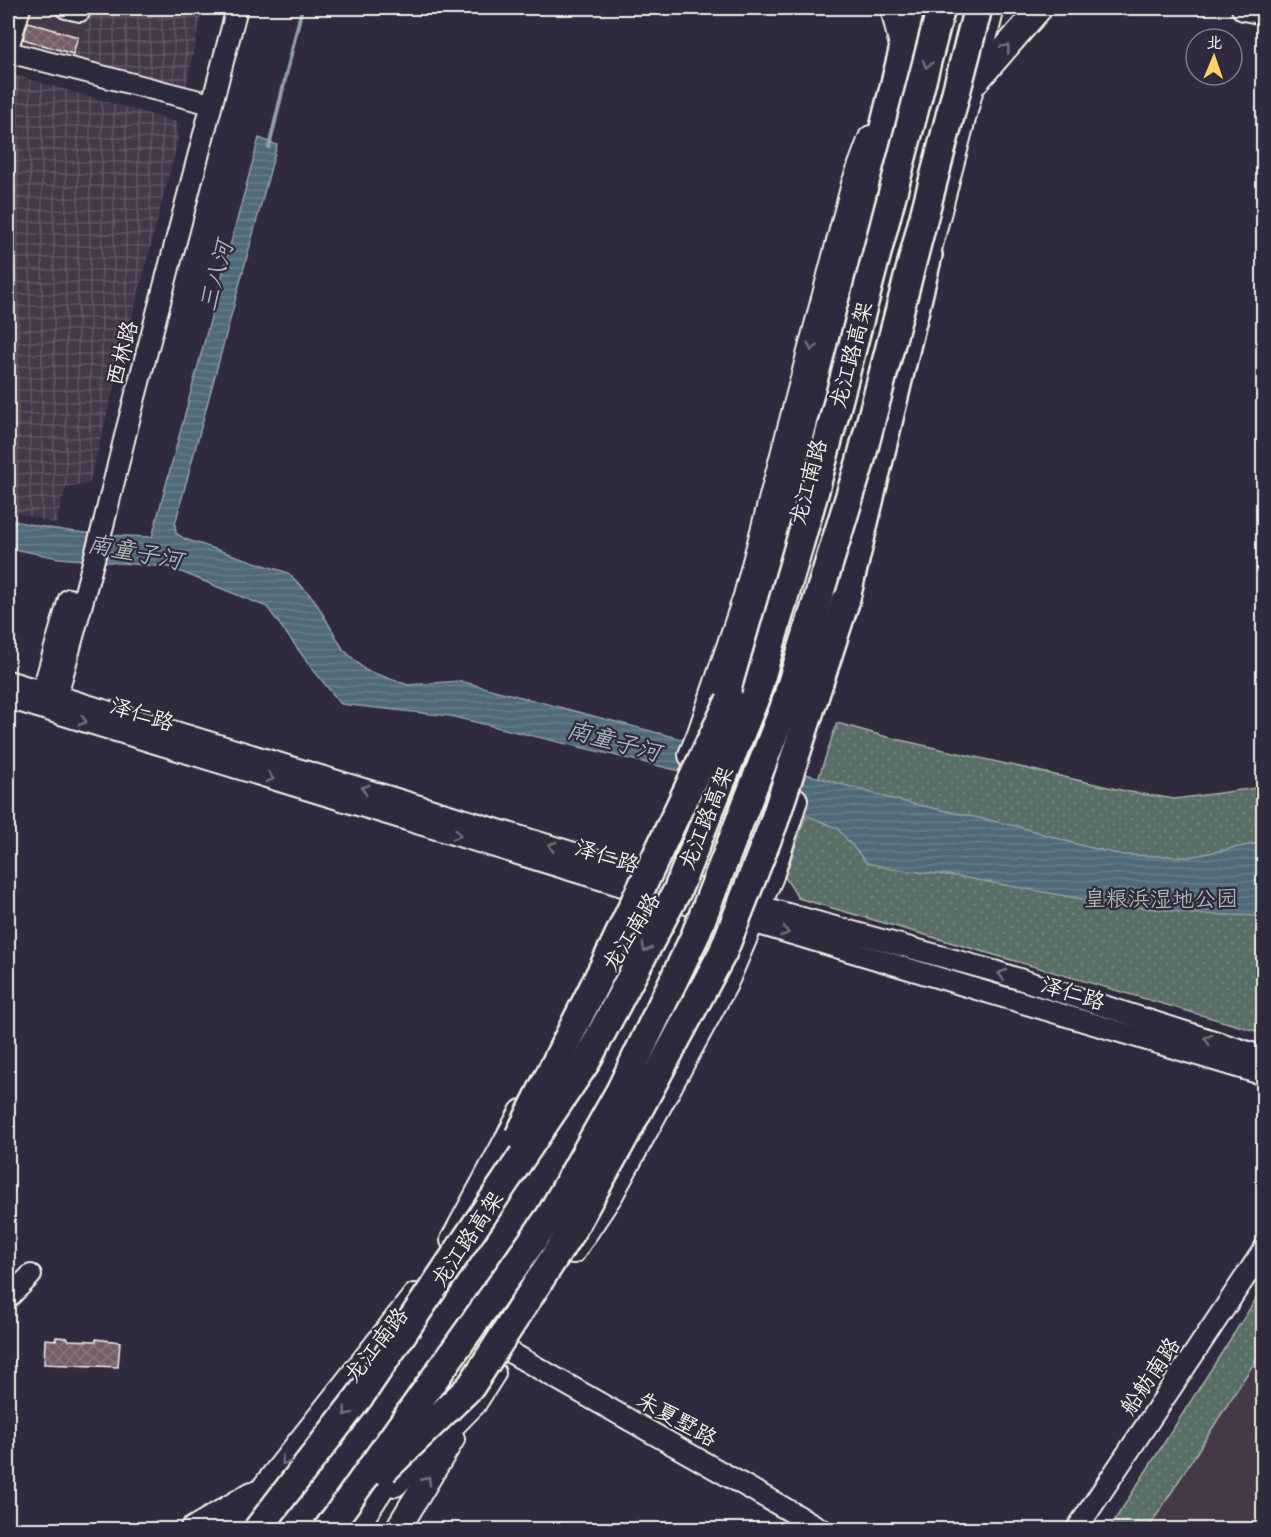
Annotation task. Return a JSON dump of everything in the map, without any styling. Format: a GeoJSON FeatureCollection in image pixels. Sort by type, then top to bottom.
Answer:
{"type":"FeatureCollection","features":[{"type":"Feature","properties":{"kind":"highway","name":"龙江路高架"},"geometry":{"type":"LineString","coordinates":[[256,1530],[363,1392],[586,1062],[677,891],[755,698],[815,490],[941,8]]}},
{"type":"Feature","properties":{"kind":"highway","name":"龙江路高架"},"geometry":{"type":"LineString","coordinates":[[344,1524],[550,1216],[621,1089],[694,936],[784,708],[860,463],[978,8]]}},
{"type":"Feature","properties":{"kind":"highway"},"geometry":{"type":"LineString","coordinates":[[469,1237],[613,948],[730,700],[813,413],[903,51]]}},
{"type":"Feature","properties":{"kind":"highway"},"geometry":{"type":"LineString","coordinates":[[344,1524],[471,1386],[572,1230],[723,952],[774,822],[844,602],[928,255]]}},
{"type":"Feature","properties":{"kind":"main road"},"geometry":{"type":"LineString","coordinates":[[647,884],[746,596],[854,184],[903,51],[894,8]]}},
{"type":"Feature","properties":{"kind":"main road","name":"龙江南路"},"geometry":{"type":"LineString","coordinates":[[231,1530],[442,1260],[647,884],[705,791],[724,746],[789,554],[873,243],[903,51],[914,8]]}},
{"type":"Feature","properties":{"kind":"main road"},"geometry":{"type":"LineString","coordinates":[[344,1524],[533,1258],[615,1134],[722,904],[831,601],[928,255],[992,8]]}},
{"type":"Feature","properties":{"kind":"main road"},"geometry":{"type":"LineString","coordinates":[[972,88],[1040,8]]}},
{"type":"Feature","properties":{"kind":"main road"},"geometry":{"type":"LineString","coordinates":[[1244,8],[1263,12]]}},
{"type":"Feature","properties":{"kind":"main road"},"geometry":{"type":"LineString","coordinates":[[397,1530],[474,1403],[611,1194],[724,984],[771,876],[856,605],[914,364],[928,255]]}},
{"type":"Feature","properties":{"kind":"main road"},"geometry":{"type":"LineString","coordinates":[[344,1524],[474,1403],[533,1258]]}},
{"type":"Feature","properties":{"kind":"main road"},"geometry":{"type":"LineString","coordinates":[[192,1530],[267,1485]]}},
{"type":"Feature","properties":{"kind":"street"},"geometry":{"type":"LineString","coordinates":[[8,48],[20,8]]}},
{"type":"Feature","properties":{"kind":"street"},"geometry":{"type":"LineString","coordinates":[[66,8],[80,11],[81,8]]}},
{"type":"Feature","properties":{"kind":"street","name":"西林路"},"geometry":{"type":"LineString","coordinates":[[48,701],[98,519],[206,103],[226,8]]}},
{"type":"Feature","properties":{"kind":"street","name":"西林路"},"geometry":{"type":"LineString","coordinates":[[206,103],[237,8]]}},
{"type":"Feature","properties":{"kind":"street"},"geometry":{"type":"LineString","coordinates":[[8,52],[206,103]]}},
{"type":"Feature","properties":{"kind":"street","name":"泽仁路"},"geometry":{"type":"LineString","coordinates":[[8,681],[48,701],[647,884],[755,914],[1263,1075]]}},
{"type":"Feature","properties":{"kind":"street","name":"泽仁路"},"geometry":{"type":"LineString","coordinates":[[8,698],[48,701]]}},
{"type":"Feature","properties":{"kind":"street","name":"泽仁路"},"geometry":{"type":"LineString","coordinates":[[755,914],[994,971],[1263,1057]]}},
{"type":"Feature","properties":{"kind":"street","name":"船舫南路"},"geometry":{"type":"LineString","coordinates":[[1076,1530],[1263,1249]]}},
{"type":"Feature","properties":{"kind":"street"},"geometry":{"type":"LineString","coordinates":[[8,1298],[31,1275]]}},
{"type":"Feature","properties":{"kind":"street","name":"朱夏墅路"},"geometry":{"type":"LineString","coordinates":[[508,1351],[823,1530]]}},
{"type":"Feature","properties":{"kind":"shaded area"},"geometry":{"type":"Polygon","coordinates":[[[8,8],[90,8],[74,62],[8,41],[8,8]]]}},
{"type":"Feature","properties":{"kind":"shaded area"},"geometry":{"type":"Polygon","coordinates":[[[90,8],[203,8],[185,91],[74,62],[90,8]]]}},
{"type":"Feature","properties":{"kind":"shaded area"},"geometry":{"type":"Polygon","coordinates":[[[8,73],[177,122],[178,140],[89,484],[66,487],[56,524],[8,510],[8,73]]]}},
{"type":"Feature","properties":{"kind":"shaded area"},"geometry":{"type":"Polygon","coordinates":[[[1263,1349],[1263,1529],[1148,1529],[1263,1349]]]}},
{"type":"Feature","properties":{"kind":"green space","name":"皇粮浜湿地公园"},"geometry":{"type":"Polygon","coordinates":[[[837,723],[887,737],[1130,792],[1175,799],[1263,787],[1263,1033],[798,898],[785,877],[837,723]]]}},
{"type":"Feature","properties":{"kind":"green space"},"geometry":{"type":"Polygon","coordinates":[[[1263,1288],[1263,1349],[1148,1529],[1109,1529],[1263,1288]]]}},
{"type":"Feature","properties":{"kind":"water","name":"南童子河"},"geometry":{"type":"Polygon","coordinates":[[[259,138],[277,145],[175,524],[176,533],[185,539],[288,573],[314,599],[343,649],[365,670],[408,685],[460,681],[738,754],[896,800],[1020,827],[1122,855],[1189,857],[1263,842],[1263,916],[1198,914],[1104,903],[955,876],[892,869],[867,863],[837,828],[726,782],[450,716],[341,704],[267,607],[169,567],[59,558],[8,548],[8,519],[79,532],[152,537],[259,138]]]}},
{"type":"Feature","properties":{"kind":"building"},"geometry":{"type":"Polygon","coordinates":[[[28,22],[78,37],[73,54],[23,39],[28,22]]]}},
{"type":"Feature","properties":{"kind":"building"},"geometry":{"type":"Polygon","coordinates":[[[56,1337],[68,1338],[68,1340],[96,1341],[96,1339],[120,1342],[118,1367],[44,1364],[45,1339],[56,1340],[56,1337]]]}},
{"type":"Feature","properties":{"kind":"waterway","name":"三八河"},"geometry":{"type":"LineString","coordinates":[[269,147],[302,8]]}}]}
